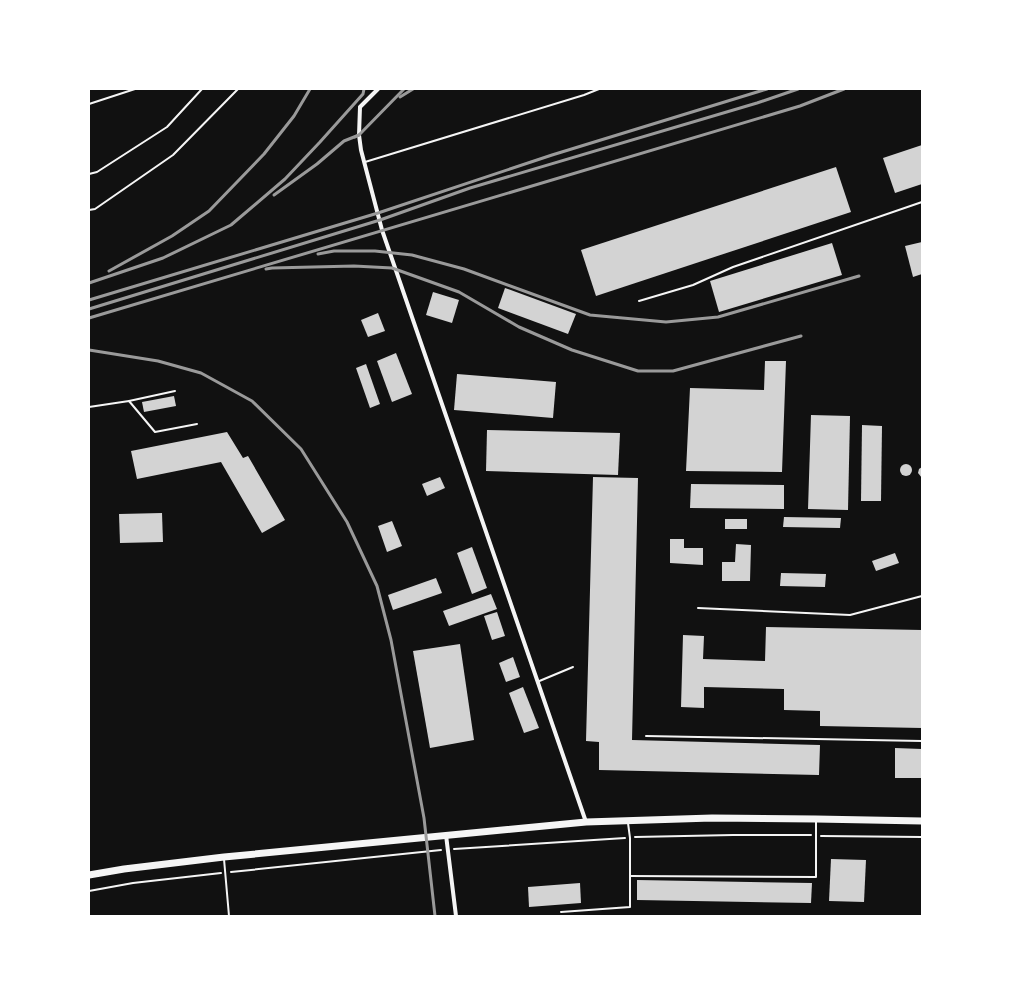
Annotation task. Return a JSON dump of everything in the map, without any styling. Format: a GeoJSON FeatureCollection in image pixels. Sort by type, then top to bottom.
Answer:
{"type":"FeatureCollection","features":[{"type":"Feature","properties":{"kind":"main road"},"geometry":{"type":"LineString","coordinates":[[89,875],[124,869],[224,857],[586,822],[700,818],[922,821]]}},
{"type":"Feature","properties":{"kind":"street"},"geometry":{"type":"LineString","coordinates":[[378,89],[360,107],[359,135],[361,150],[382,230],[586,822]]}},
{"type":"Feature","properties":{"kind":"street"},"geometry":{"type":"LineString","coordinates":[[446,835],[456,916]]}},
{"type":"Feature","properties":{"kind":"lane"},"geometry":{"type":"LineString","coordinates":[[89,104],[135,89]]}},
{"type":"Feature","properties":{"kind":"lane"},"geometry":{"type":"LineString","coordinates":[[89,174],[97,172],[167,127],[202,89]]}},
{"type":"Feature","properties":{"kind":"lane"},"geometry":{"type":"LineString","coordinates":[[89,210],[95,209],[173,155],[238,89]]}},
{"type":"Feature","properties":{"kind":"lane"},"geometry":{"type":"LineString","coordinates":[[365,162],[584,95],[599,89]]}},
{"type":"Feature","properties":{"kind":"lane"},"geometry":{"type":"LineString","coordinates":[[639,301],[693,285],[733,267],[922,202]]}},
{"type":"Feature","properties":{"kind":"lane"},"geometry":{"type":"LineString","coordinates":[[89,407],[175,391]]}},
{"type":"Feature","properties":{"kind":"lane"},"geometry":{"type":"LineString","coordinates":[[129,400],[155,432],[197,424]]}},
{"type":"Feature","properties":{"kind":"lane"},"geometry":{"type":"LineString","coordinates":[[698,608],[850,615],[922,596]]}},
{"type":"Feature","properties":{"kind":"lane"},"geometry":{"type":"LineString","coordinates":[[537,682],[573,667]]}},
{"type":"Feature","properties":{"kind":"lane"},"geometry":{"type":"LineString","coordinates":[[646,736],[922,741]]}},
{"type":"Feature","properties":{"kind":"lane"},"geometry":{"type":"LineString","coordinates":[[630,876],[816,878],[816,819]]}},
{"type":"Feature","properties":{"kind":"lane"},"geometry":{"type":"LineString","coordinates":[[561,912],[630,908],[630,838],[628,820]]}},
{"type":"Feature","properties":{"kind":"lane"},"geometry":{"type":"LineString","coordinates":[[224,857],[229,916]]}},
{"type":"Feature","properties":{"kind":"path"},"geometry":{"type":"LineString","coordinates":[[89,891],[148,881],[447,850],[549,842],[733,835],[922,837]]}},
{"type":"Feature","properties":{"kind":"building"},"geometry":{"type":"Polygon","coordinates":[[[922,145],[922,184],[895,193],[883,158],[922,145]]]}},
{"type":"Feature","properties":{"kind":"building"},"geometry":{"type":"Polygon","coordinates":[[[836,167],[851,212],[596,296],[581,250],[836,167]]]}},
{"type":"Feature","properties":{"kind":"building"},"geometry":{"type":"Polygon","coordinates":[[[922,242],[922,274],[913,277],[905,246],[922,242]]]}},
{"type":"Feature","properties":{"kind":"building"},"geometry":{"type":"Polygon","coordinates":[[[832,243],[842,275],[719,312],[710,281],[832,243]]]}},
{"type":"Feature","properties":{"kind":"building"},"geometry":{"type":"Polygon","coordinates":[[[505,288],[576,314],[568,334],[498,308],[505,288]]]}},
{"type":"Feature","properties":{"kind":"building"},"geometry":{"type":"Polygon","coordinates":[[[433,292],[459,300],[452,323],[426,315],[433,292]]]}},
{"type":"Feature","properties":{"kind":"building"},"geometry":{"type":"Polygon","coordinates":[[[378,313],[385,331],[368,337],[361,320],[378,313]]]}},
{"type":"Feature","properties":{"kind":"building"},"geometry":{"type":"Polygon","coordinates":[[[396,353],[412,394],[392,402],[377,361],[396,353]]]}},
{"type":"Feature","properties":{"kind":"building"},"geometry":{"type":"Polygon","coordinates":[[[765,361],[786,361],[782,472],[686,471],[690,388],[764,390],[765,361]]]}},
{"type":"Feature","properties":{"kind":"building"},"geometry":{"type":"Polygon","coordinates":[[[366,364],[380,404],[370,408],[356,368],[366,364]]]}},
{"type":"Feature","properties":{"kind":"building"},"geometry":{"type":"Polygon","coordinates":[[[457,374],[556,382],[553,418],[454,410],[457,374]]]}},
{"type":"Feature","properties":{"kind":"building"},"geometry":{"type":"Polygon","coordinates":[[[174,396],[176,406],[144,412],[142,402],[174,396]]]}},
{"type":"Feature","properties":{"kind":"building"},"geometry":{"type":"Polygon","coordinates":[[[811,415],[850,416],[848,510],[808,509],[811,415]]]}},
{"type":"Feature","properties":{"kind":"building"},"geometry":{"type":"Polygon","coordinates":[[[862,425],[882,426],[881,501],[861,501],[862,425]]]}},
{"type":"Feature","properties":{"kind":"building"},"geometry":{"type":"Polygon","coordinates":[[[487,430],[620,433],[618,475],[486,471],[487,430]]]}},
{"type":"Feature","properties":{"kind":"building"},"geometry":{"type":"Polygon","coordinates":[[[227,432],[243,458],[248,456],[285,520],[262,533],[221,462],[137,479],[131,451],[227,432]]]}},
{"type":"Feature","properties":{"kind":"building"},"geometry":{"type":"Polygon","coordinates":[[[908,464],[911,465],[911,475],[904,476],[901,475],[900,468],[901,465],[908,464]]]}},
{"type":"Feature","properties":{"kind":"building"},"geometry":{"type":"Polygon","coordinates":[[[922,467],[922,478],[918,473],[919,469],[922,467]]]}},
{"type":"Feature","properties":{"kind":"building"},"geometry":{"type":"Polygon","coordinates":[[[440,477],[445,488],[427,496],[422,484],[440,477]]]}},
{"type":"Feature","properties":{"kind":"building"},"geometry":{"type":"Polygon","coordinates":[[[593,477],[638,478],[632,740],[820,745],[819,775],[599,770],[599,742],[586,741],[593,477]]]}},
{"type":"Feature","properties":{"kind":"building"},"geometry":{"type":"Polygon","coordinates":[[[691,484],[784,485],[784,509],[690,508],[691,484]]]}},
{"type":"Feature","properties":{"kind":"building"},"geometry":{"type":"Polygon","coordinates":[[[162,513],[163,542],[120,543],[119,514],[162,513]]]}},
{"type":"Feature","properties":{"kind":"building"},"geometry":{"type":"Polygon","coordinates":[[[784,517],[841,518],[840,528],[783,527],[784,517]]]}},
{"type":"Feature","properties":{"kind":"building"},"geometry":{"type":"Polygon","coordinates":[[[725,519],[747,519],[747,529],[725,529],[725,519]]]}},
{"type":"Feature","properties":{"kind":"building"},"geometry":{"type":"Polygon","coordinates":[[[392,521],[402,546],[387,552],[378,526],[392,521]]]}},
{"type":"Feature","properties":{"kind":"building"},"geometry":{"type":"Polygon","coordinates":[[[670,539],[684,539],[684,548],[703,548],[703,565],[670,563],[670,539]]]}},
{"type":"Feature","properties":{"kind":"building"},"geometry":{"type":"Polygon","coordinates":[[[736,544],[751,545],[750,581],[722,581],[722,562],[735,562],[736,544]]]}},
{"type":"Feature","properties":{"kind":"building"},"geometry":{"type":"Polygon","coordinates":[[[472,547],[487,588],[472,594],[457,553],[472,547]]]}},
{"type":"Feature","properties":{"kind":"building"},"geometry":{"type":"Polygon","coordinates":[[[895,553],[899,563],[876,571],[872,561],[895,553]]]}},
{"type":"Feature","properties":{"kind":"building"},"geometry":{"type":"Polygon","coordinates":[[[781,573],[826,574],[825,587],[780,586],[781,573]]]}},
{"type":"Feature","properties":{"kind":"building"},"geometry":{"type":"Polygon","coordinates":[[[436,578],[442,593],[393,610],[388,595],[436,578]]]}},
{"type":"Feature","properties":{"kind":"building"},"geometry":{"type":"Polygon","coordinates":[[[491,594],[497,609],[449,626],[443,611],[491,594]]]}},
{"type":"Feature","properties":{"kind":"building"},"geometry":{"type":"Polygon","coordinates":[[[497,612],[505,636],[492,640],[484,616],[497,612]]]}},
{"type":"Feature","properties":{"kind":"building"},"geometry":{"type":"Polygon","coordinates":[[[766,627],[922,630],[922,728],[820,726],[820,711],[784,710],[784,689],[704,687],[704,708],[681,707],[683,635],[704,636],[703,659],[765,661],[766,627]]]}},
{"type":"Feature","properties":{"kind":"building"},"geometry":{"type":"Polygon","coordinates":[[[460,644],[474,740],[430,748],[413,651],[460,644]]]}},
{"type":"Feature","properties":{"kind":"building"},"geometry":{"type":"Polygon","coordinates":[[[513,657],[520,677],[506,682],[499,663],[513,657]]]}},
{"type":"Feature","properties":{"kind":"building"},"geometry":{"type":"Polygon","coordinates":[[[523,687],[539,728],[524,733],[509,693],[523,687]]]}},
{"type":"Feature","properties":{"kind":"building"},"geometry":{"type":"Polygon","coordinates":[[[895,748],[922,749],[922,778],[895,778],[895,748]]]}},
{"type":"Feature","properties":{"kind":"building"},"geometry":{"type":"Polygon","coordinates":[[[831,859],[866,860],[864,902],[829,901],[831,859]]]}},
{"type":"Feature","properties":{"kind":"building"},"geometry":{"type":"Polygon","coordinates":[[[637,880],[812,883],[811,903],[637,900],[637,880]]]}},
{"type":"Feature","properties":{"kind":"building"},"geometry":{"type":"Polygon","coordinates":[[[580,883],[581,903],[529,907],[528,887],[580,883]]]}},
{"type":"Feature","properties":{"kind":"railway"},"geometry":{"type":"LineString","coordinates":[[109,271],[172,236],[209,211],[264,154],[294,116],[310,89]]}},
{"type":"Feature","properties":{"kind":"railway"},"geometry":{"type":"LineString","coordinates":[[89,283],[163,258],[231,225],[285,179],[363,94],[364,89]]}},
{"type":"Feature","properties":{"kind":"railway"},"geometry":{"type":"LineString","coordinates":[[355,137],[359,135],[404,89]]}},
{"type":"Feature","properties":{"kind":"railway"},"geometry":{"type":"LineString","coordinates":[[400,97],[413,89]]}},
{"type":"Feature","properties":{"kind":"railway"},"geometry":{"type":"LineString","coordinates":[[89,300],[378,213],[552,155],[767,89]]}},
{"type":"Feature","properties":{"kind":"railway"},"geometry":{"type":"LineString","coordinates":[[89,309],[380,220],[470,188],[757,103],[798,89]]}},
{"type":"Feature","properties":{"kind":"railway"},"geometry":{"type":"LineString","coordinates":[[89,318],[800,106],[844,89]]}},
{"type":"Feature","properties":{"kind":"railway"},"geometry":{"type":"LineString","coordinates":[[274,195],[317,164],[344,141],[359,135]]}},
{"type":"Feature","properties":{"kind":"railway"},"geometry":{"type":"LineString","coordinates":[[318,254],[334,251],[375,251],[412,255],[464,269],[590,315],[666,322],[718,317],[859,276]]}},
{"type":"Feature","properties":{"kind":"railway"},"geometry":{"type":"LineString","coordinates":[[266,269],[354,266],[392,268],[459,292],[519,327],[572,350],[638,371],[673,371],[801,336]]}},
{"type":"Feature","properties":{"kind":"railway"},"geometry":{"type":"LineString","coordinates":[[89,350],[158,361],[201,373],[252,401],[301,449],[347,522],[377,586],[391,640],[424,818],[435,916]]}}]}
